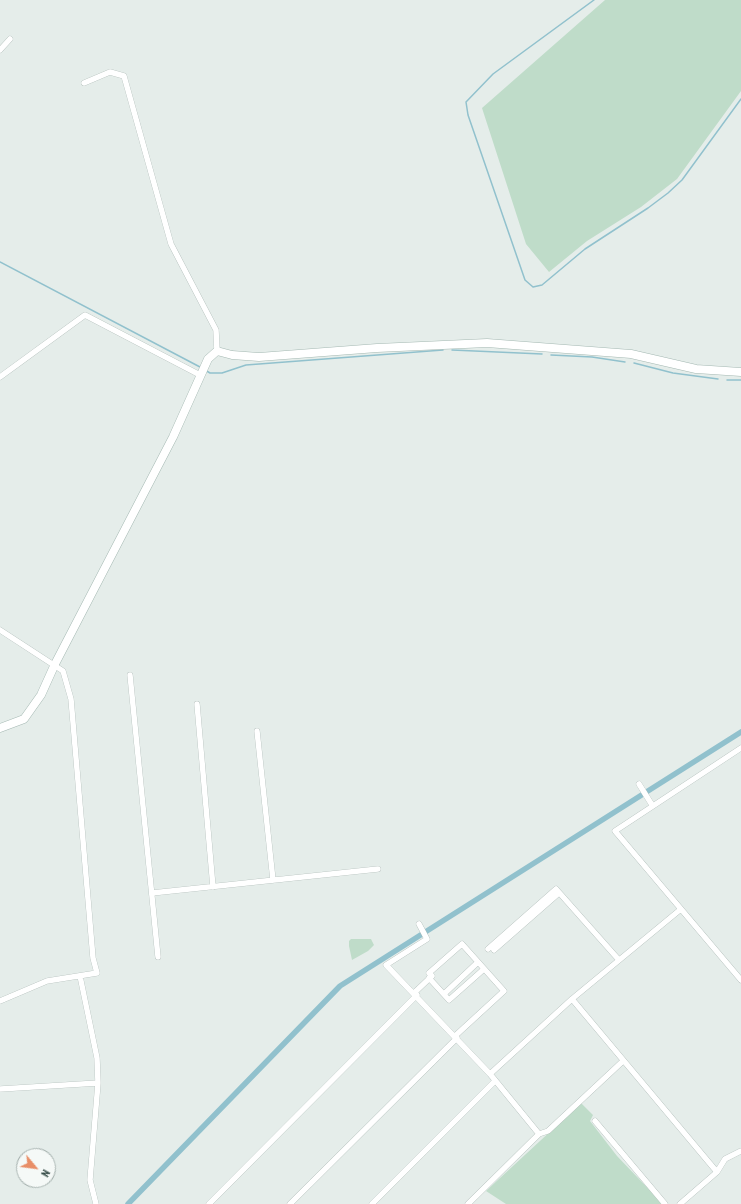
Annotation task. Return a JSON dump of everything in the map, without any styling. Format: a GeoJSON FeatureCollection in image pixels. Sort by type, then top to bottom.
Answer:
{"type":"FeatureCollection","features":[{"type":"Feature","properties":{"kind":"street"},"geometry":{"type":"LineString","coordinates":[[0,50],[10,39]]}},
{"type":"Feature","properties":{"kind":"street"},"geometry":{"type":"LineString","coordinates":[[84,83],[110,72],[124,76],[171,244],[216,330],[217,351]]}},
{"type":"Feature","properties":{"kind":"street"},"geometry":{"type":"LineString","coordinates":[[0,377],[85,315],[202,371]]}},
{"type":"Feature","properties":{"kind":"street"},"geometry":{"type":"LineString","coordinates":[[217,351],[232,355],[259,357],[377,348],[487,343],[631,354],[696,369],[741,372]]}},
{"type":"Feature","properties":{"kind":"street"},"geometry":{"type":"LineString","coordinates":[[0,728],[24,719],[41,695],[55,664],[173,437],[208,359],[217,351]]}},
{"type":"Feature","properties":{"kind":"street"},"geometry":{"type":"LineString","coordinates":[[0,630],[55,664],[63,671],[71,699],[93,958],[98,973],[48,981],[0,1001]]}},
{"type":"Feature","properties":{"kind":"street"},"geometry":{"type":"LineString","coordinates":[[130,675],[158,957]]}},
{"type":"Feature","properties":{"kind":"street"},"geometry":{"type":"LineString","coordinates":[[197,704],[214,887]]}},
{"type":"Feature","properties":{"kind":"street"},"geometry":{"type":"LineString","coordinates":[[257,731],[274,880]]}},
{"type":"Feature","properties":{"kind":"street"},"geometry":{"type":"LineString","coordinates":[[739,978],[616,831],[652,805],[741,748]]}},
{"type":"Feature","properties":{"kind":"street"},"geometry":{"type":"LineString","coordinates":[[640,784],[652,805]]}},
{"type":"Feature","properties":{"kind":"street"},"geometry":{"type":"LineString","coordinates":[[152,893],[378,869]]}},
{"type":"Feature","properties":{"kind":"street"},"geometry":{"type":"LineString","coordinates":[[491,949],[556,889],[619,960]]}},
{"type":"Feature","properties":{"kind":"street"},"geometry":{"type":"LineString","coordinates":[[490,1074],[572,999],[681,910]]}},
{"type":"Feature","properties":{"kind":"street"},"geometry":{"type":"LineString","coordinates":[[419,924],[427,939],[386,965],[490,1074],[539,1134]]}},
{"type":"Feature","properties":{"kind":"street"},"geometry":{"type":"LineString","coordinates":[[209,1204],[415,994],[432,976],[429,973],[462,944],[504,991],[456,1037],[290,1204]]}},
{"type":"Feature","properties":{"kind":"street"},"geometry":{"type":"LineString","coordinates":[[444,994],[478,962]]}},
{"type":"Feature","properties":{"kind":"street"},"geometry":{"type":"LineString","coordinates":[[429,978],[449,1000],[484,969]]}},
{"type":"Feature","properties":{"kind":"street"},"geometry":{"type":"LineString","coordinates":[[739,978],[741,969]]}},
{"type":"Feature","properties":{"kind":"street"},"geometry":{"type":"LineString","coordinates":[[80,976],[97,1058],[98,1083],[90,1180],[96,1204]]}},
{"type":"Feature","properties":{"kind":"street"},"geometry":{"type":"LineString","coordinates":[[572,999],[622,1061],[717,1172]]}},
{"type":"Feature","properties":{"kind":"street"},"geometry":{"type":"LineString","coordinates":[[468,1204],[539,1134],[548,1131],[622,1061]]}},
{"type":"Feature","properties":{"kind":"street"},"geometry":{"type":"LineString","coordinates":[[372,1204],[495,1080]]}},
{"type":"Feature","properties":{"kind":"street"},"geometry":{"type":"LineString","coordinates":[[0,1089],[98,1083]]}},
{"type":"Feature","properties":{"kind":"street"},"geometry":{"type":"LineString","coordinates":[[595,1121],[665,1204]]}},
{"type":"Feature","properties":{"kind":"street"},"geometry":{"type":"LineString","coordinates":[[680,1204],[717,1172],[725,1159],[741,1152]]}},
{"type":"Feature","properties":{"kind":"green space"},"geometry":{"type":"Polygon","coordinates":[[[605,0],[741,0],[741,91],[677,179],[641,207],[587,241],[549,272],[526,244],[482,108],[605,0]]]}},
{"type":"Feature","properties":{"kind":"green space"},"geometry":{"type":"Polygon","coordinates":[[[351,939],[371,939],[374,945],[368,951],[352,960],[349,946],[349,941],[351,939]]]}},
{"type":"Feature","properties":{"kind":"green space"},"geometry":{"type":"Polygon","coordinates":[[[581,1103],[593,1115],[590,1121],[617,1156],[663,1204],[506,1204],[486,1191],[581,1103]]]}},
{"type":"Feature","properties":{"kind":"waterway"},"geometry":{"type":"LineString","coordinates":[[594,0],[493,74],[466,102],[468,115],[525,280],[533,287],[542,285],[585,249],[648,208],[668,193],[682,180],[741,99]]}},
{"type":"Feature","properties":{"kind":"waterway"},"geometry":{"type":"LineString","coordinates":[[0,262],[200,367]]}},
{"type":"Feature","properties":{"kind":"waterway"},"geometry":{"type":"LineString","coordinates":[[205,370],[210,373],[222,373],[246,365],[443,350]]}},
{"type":"Feature","properties":{"kind":"waterway"},"geometry":{"type":"LineString","coordinates":[[452,350],[542,354]]}},
{"type":"Feature","properties":{"kind":"waterway"},"geometry":{"type":"LineString","coordinates":[[551,355],[592,357],[625,362]]}},
{"type":"Feature","properties":{"kind":"waterway"},"geometry":{"type":"LineString","coordinates":[[634,363],[673,373],[718,379]]}},
{"type":"Feature","properties":{"kind":"waterway"},"geometry":{"type":"LineString","coordinates":[[727,380],[741,380]]}},
{"type":"Feature","properties":{"kind":"waterway"},"geometry":{"type":"LineString","coordinates":[[128,1204],[340,986],[741,732]]}}]}
